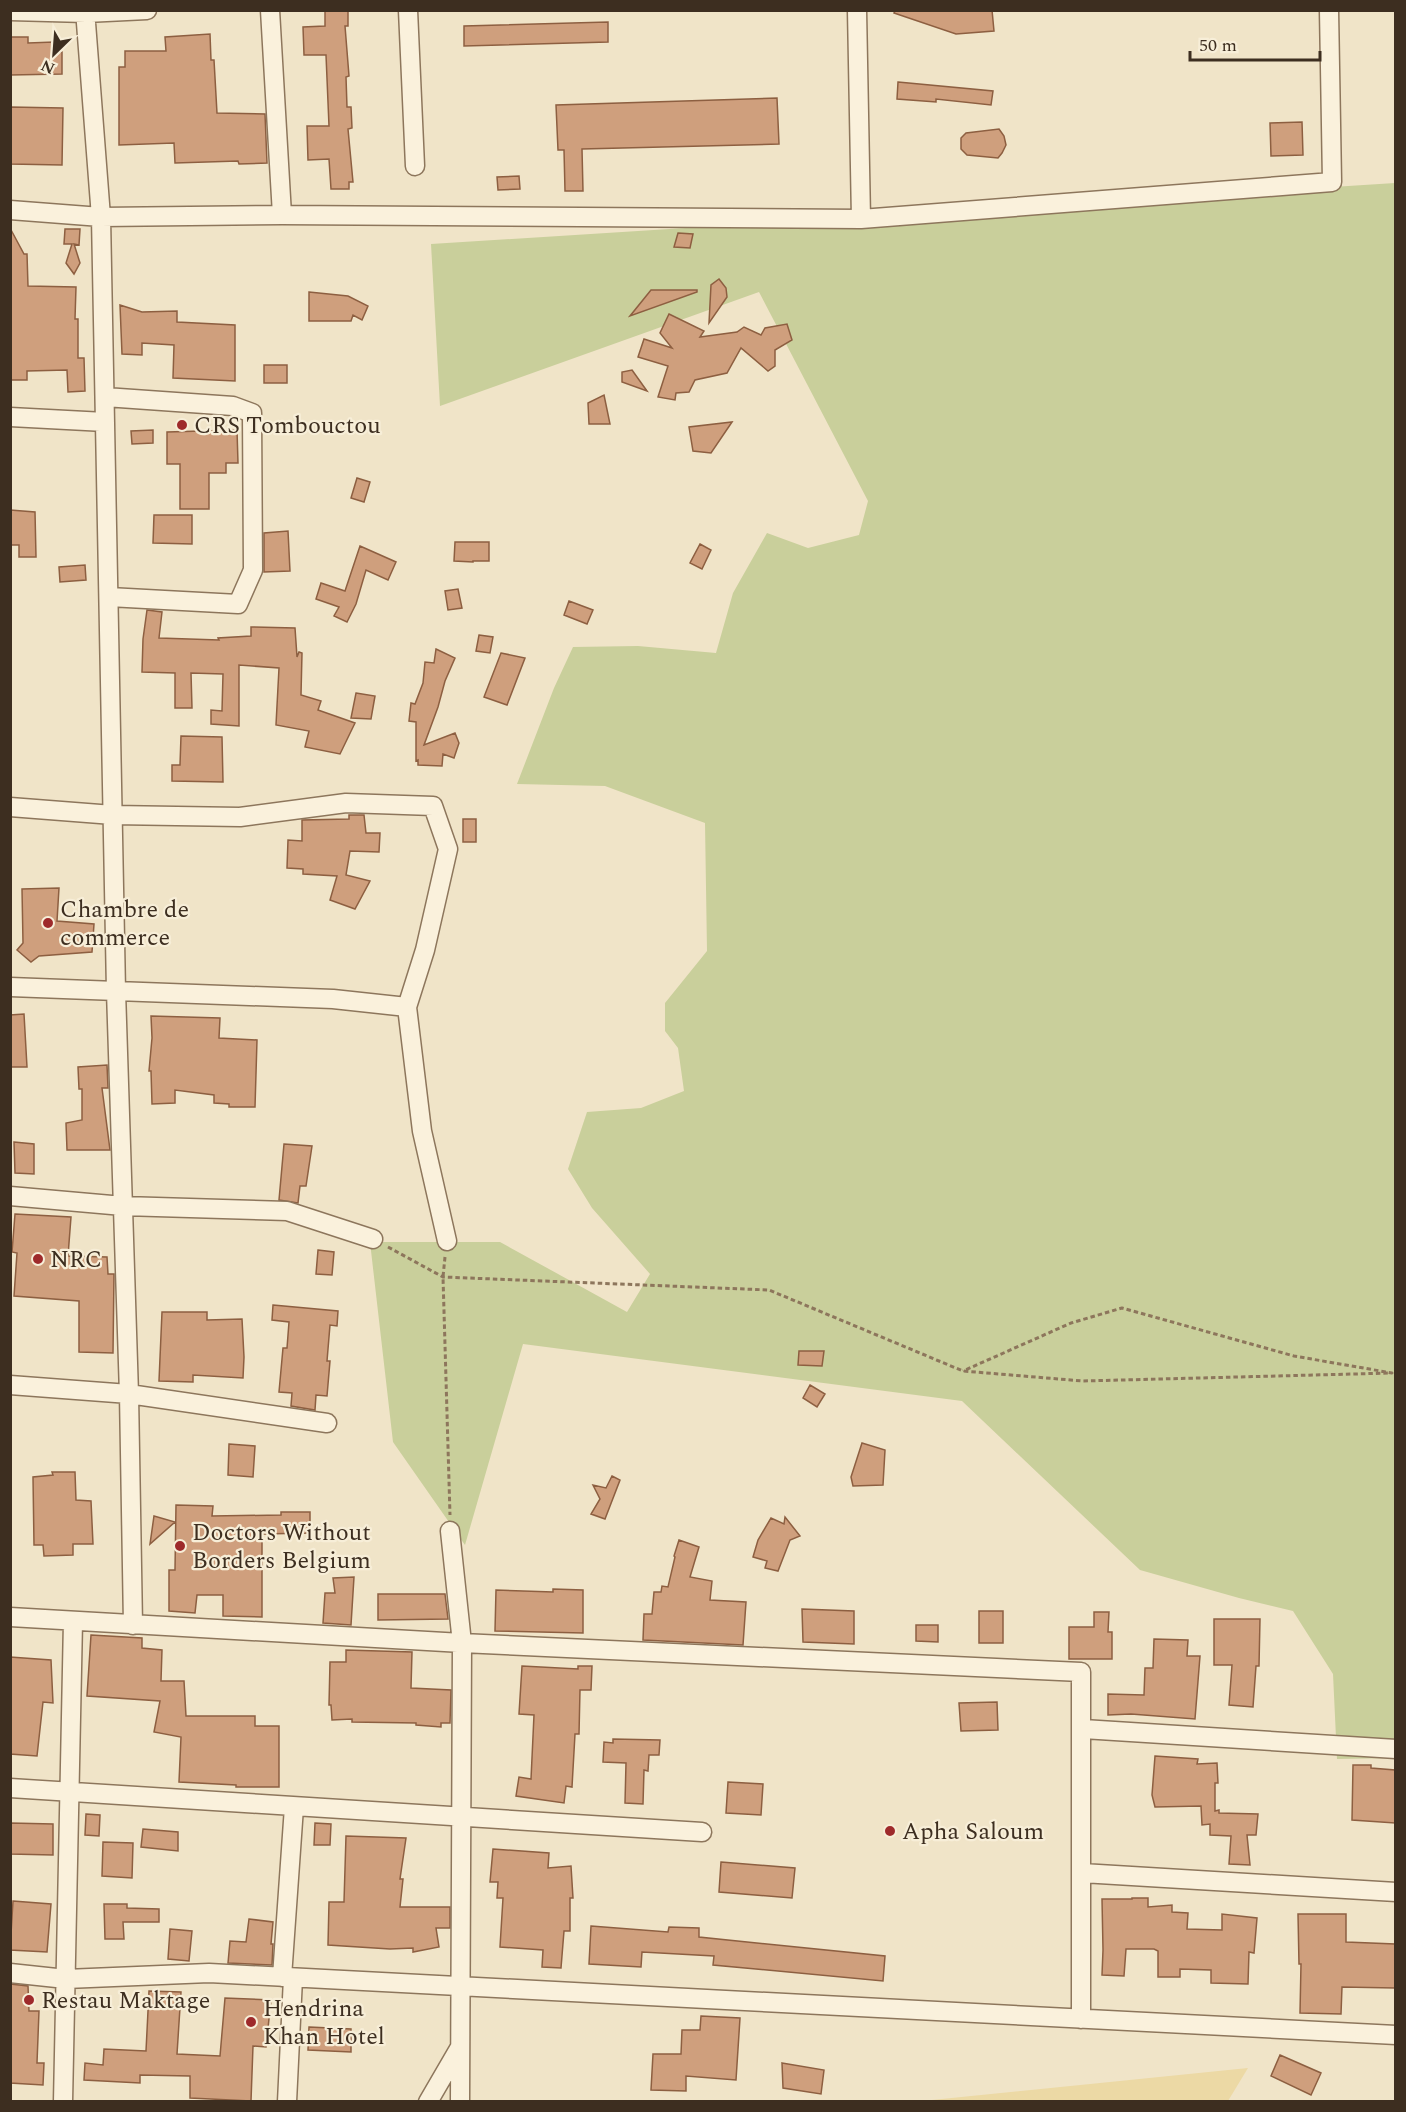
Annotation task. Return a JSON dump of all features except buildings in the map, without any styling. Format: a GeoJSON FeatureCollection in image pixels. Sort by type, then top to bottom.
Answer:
{"type":"FeatureCollection","features":[{"type":"Feature","properties":{"kind":"street"},"geometry":{"type":"LineString","coordinates":[[10,11],[147,10]]}},
{"type":"Feature","properties":{"kind":"street"},"geometry":{"type":"LineString","coordinates":[[270,10],[282,215]]}},
{"type":"Feature","properties":{"kind":"street"},"geometry":{"type":"LineString","coordinates":[[408,10],[415,166]]}},
{"type":"Feature","properties":{"kind":"street"},"geometry":{"type":"LineString","coordinates":[[857,10],[861,219]]}},
{"type":"Feature","properties":{"kind":"street"},"geometry":{"type":"LineString","coordinates":[[10,210],[101,218],[282,215],[861,219],[1332,182],[1329,10]]}},
{"type":"Feature","properties":{"kind":"street"},"geometry":{"type":"LineString","coordinates":[[85,12],[101,218],[116,991],[129,1394],[133,1625]]}},
{"type":"Feature","properties":{"kind":"street"},"geometry":{"type":"LineString","coordinates":[[105,397],[233,406],[252,413],[253,570],[238,604],[109,597]]}},
{"type":"Feature","properties":{"kind":"street"},"geometry":{"type":"LineString","coordinates":[[10,417],[105,422]]}},
{"type":"Feature","properties":{"kind":"street"},"geometry":{"type":"LineString","coordinates":[[10,807],[113,815],[240,817],[346,803],[433,806],[448,849],[425,950],[406,1007],[422,1131],[447,1241]]}},
{"type":"Feature","properties":{"kind":"street"},"geometry":{"type":"LineString","coordinates":[[10,987],[333,999],[406,1007]]}},
{"type":"Feature","properties":{"kind":"street"},"geometry":{"type":"LineString","coordinates":[[10,1196],[123,1206],[287,1211],[373,1239]]}},
{"type":"Feature","properties":{"kind":"street"},"geometry":{"type":"LineString","coordinates":[[10,1385],[129,1394],[327,1423]]}},
{"type":"Feature","properties":{"kind":"street"},"geometry":{"type":"LineString","coordinates":[[450,1531],[462,1643],[460,2102]]}},
{"type":"Feature","properties":{"kind":"street"},"geometry":{"type":"LineString","coordinates":[[10,1617],[462,1643],[1082,1672],[1082,2019]]}},
{"type":"Feature","properties":{"kind":"street"},"geometry":{"type":"LineString","coordinates":[[63,2102],[73,1621]]}},
{"type":"Feature","properties":{"kind":"street"},"geometry":{"type":"LineString","coordinates":[[1083,1729],[1395,1749]]}},
{"type":"Feature","properties":{"kind":"street"},"geometry":{"type":"LineString","coordinates":[[10,1788],[702,1832]]}},
{"type":"Feature","properties":{"kind":"street"},"geometry":{"type":"LineString","coordinates":[[287,2102],[287,1978],[294,1807]]}},
{"type":"Feature","properties":{"kind":"street"},"geometry":{"type":"LineString","coordinates":[[1082,1873],[1395,1892]]}},
{"type":"Feature","properties":{"kind":"street"},"geometry":{"type":"LineString","coordinates":[[10,1972],[66,1979],[209,1973],[461,1988],[1395,2035]]}},
{"type":"Feature","properties":{"kind":"street"},"geometry":{"type":"LineString","coordinates":[[428,2102],[461,2045]]}},
{"type":"Feature","properties":{"kind":"path"},"geometry":{"type":"LineString","coordinates":[[373,1239],[443,1277],[769,1290],[963,1371],[1083,1381],[1392,1373],[1294,1356],[1122,1308],[1071,1323],[963,1371]]}},
{"type":"Feature","properties":{"kind":"path"},"geometry":{"type":"LineString","coordinates":[[447,1241],[443,1277],[450,1531]]}},
{"type":"Feature","properties":{"kind":"green space"},"geometry":{"type":"Polygon","coordinates":[[[1395,183],[1395,1758],[1337,1759],[1333,1674],[1293,1611],[1140,1570],[962,1401],[523,1344],[465,1545],[393,1442],[370,1242],[500,1242],[627,1312],[650,1274],[592,1208],[568,1169],[587,1112],[641,1108],[684,1091],[678,1048],[665,1031],[665,1003],[707,951],[705,823],[605,786],[517,784],[554,688],[573,647],[638,646],[716,653],[733,593],[767,533],[808,548],[859,535],[868,501],[759,292],[440,406],[431,244],[1395,183]]]}},
{"type":"Feature","properties":{"kind":"sand"},"geometry":{"type":"Polygon","coordinates":[[[1248,2068],[1228,2101],[922,2101],[1248,2068]]]}},
{"type":"Feature","properties":{"kind":"place","name":"CRS Tombouctou"},"geometry":{"type":"Point","coordinates":[182,425]}},
{"type":"Feature","properties":{"kind":"place","name":"Chambre de commerce"},"geometry":{"type":"Point","coordinates":[48,923]}},
{"type":"Feature","properties":{"kind":"place","name":"NRC"},"geometry":{"type":"Point","coordinates":[38,1259]}},
{"type":"Feature","properties":{"kind":"place","name":"Doctors Without Borders Belgium"},"geometry":{"type":"Point","coordinates":[180,1546]}},
{"type":"Feature","properties":{"kind":"place","name":"Apha Saloum"},"geometry":{"type":"Point","coordinates":[890,1831]}},
{"type":"Feature","properties":{"kind":"place","name":"Restau Maktage"},"geometry":{"type":"Point","coordinates":[29,2000]}},
{"type":"Feature","properties":{"kind":"place","name":"Hendrina Khan Hotel"},"geometry":{"type":"Point","coordinates":[251,2022]}}]}
